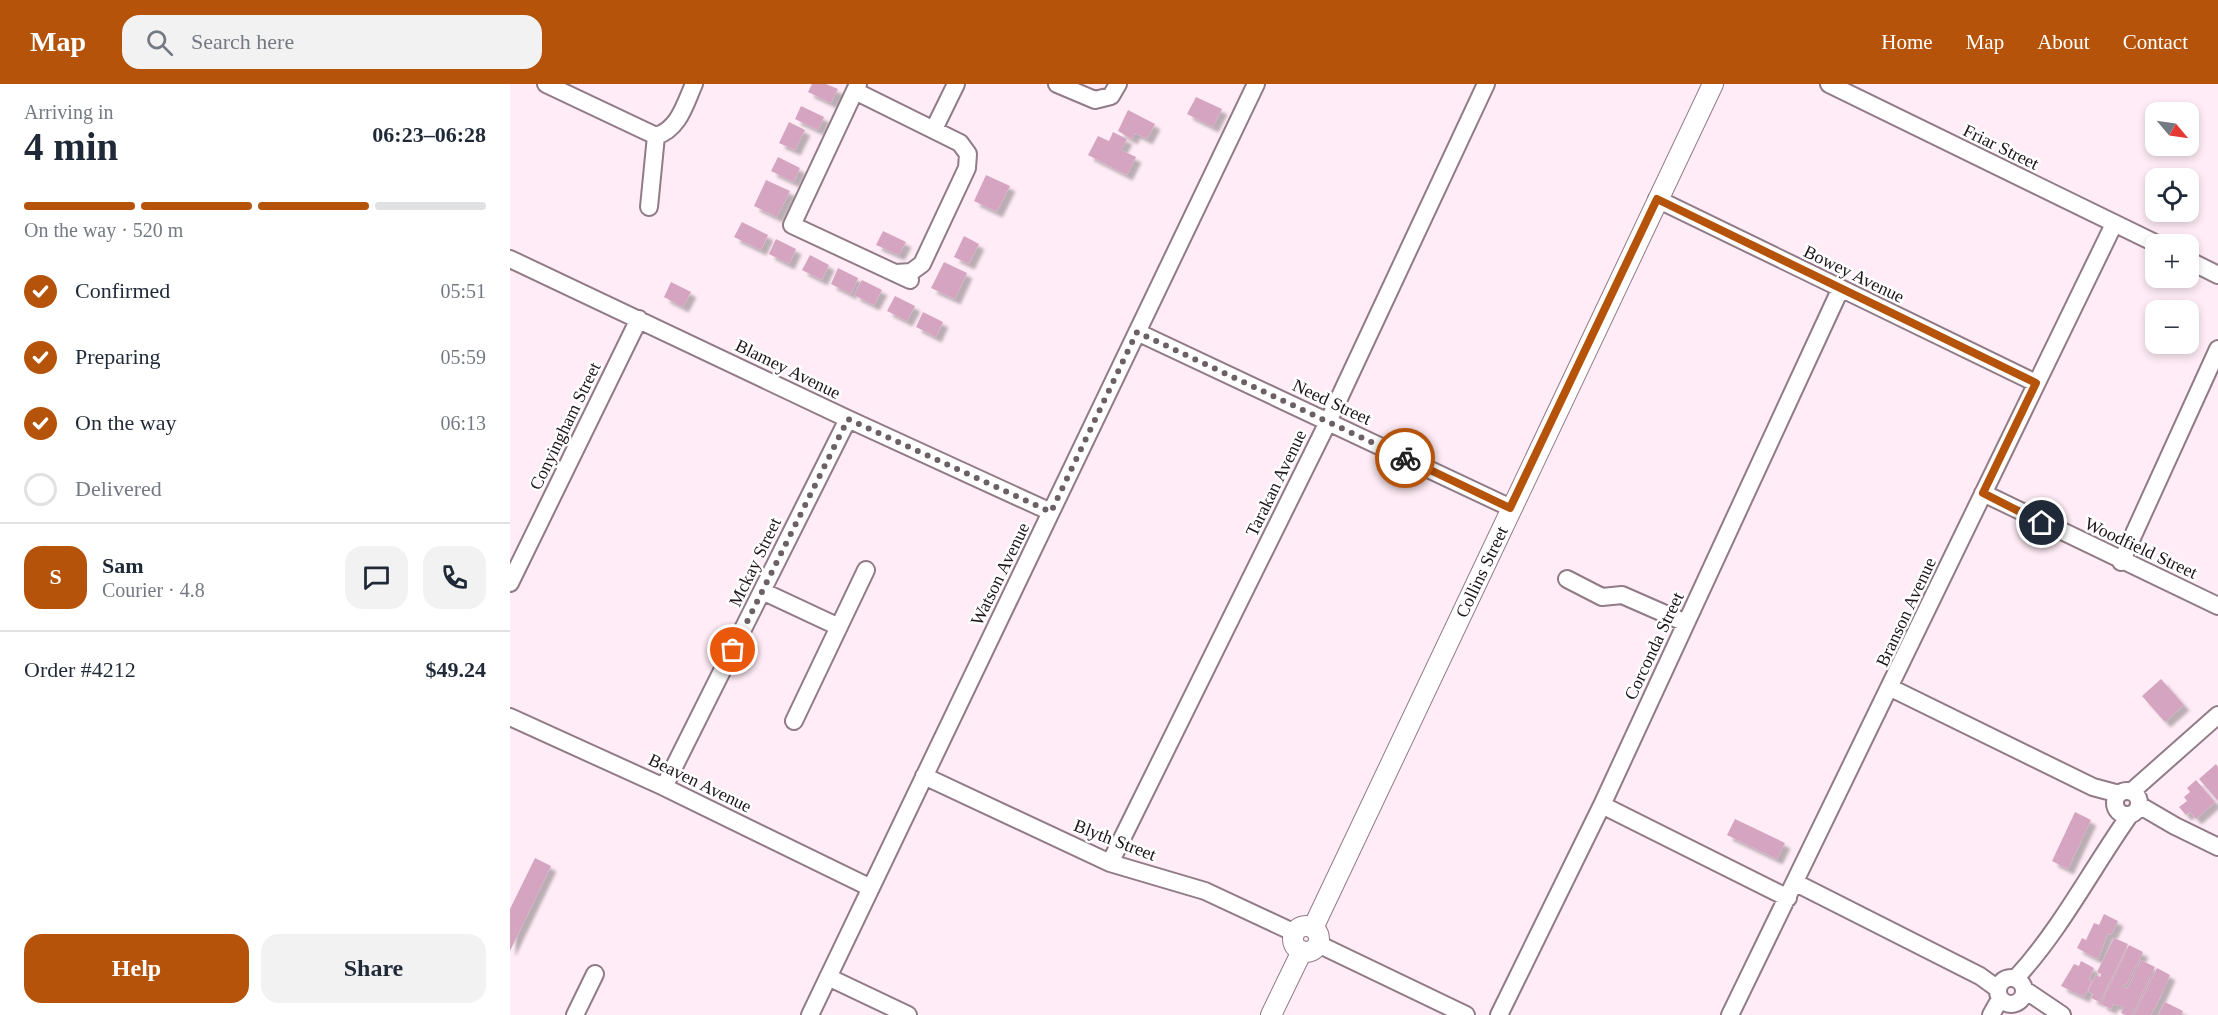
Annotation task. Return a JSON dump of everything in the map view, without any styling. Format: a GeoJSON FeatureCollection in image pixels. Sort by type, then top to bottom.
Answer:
{"type":"FeatureCollection","features":[{"type":"Feature","properties":{"kind":"street"},"geometry":{"type":"LineString","coordinates":[[546,84],[656,136],[668,132],[675,125],[694,84]]}},
{"type":"Feature","properties":{"kind":"street"},"geometry":{"type":"LineString","coordinates":[[934,129],[956,84]]}},
{"type":"Feature","properties":{"kind":"street"},"geometry":{"type":"LineString","coordinates":[[1057,84],[1095,100],[1111,96],[1118,84]]}},
{"type":"Feature","properties":{"kind":"street","name":"Watson Avenue"},"geometry":{"type":"LineString","coordinates":[[810,1015],[1256,84]]}},
{"type":"Feature","properties":{"kind":"street","name":"Tarakan Avenue"},"geometry":{"type":"LineString","coordinates":[[1110,863],[1328,422],[1486,84]]}},
{"type":"Feature","properties":{"kind":"street","name":"Collins Street"},"geometry":{"type":"LineString","coordinates":[[1271,1015],[1713,84]]}},
{"type":"Feature","properties":{"kind":"street","name":"Friar Street"},"geometry":{"type":"LineString","coordinates":[[1829,84],[2145,238]]}},
{"type":"Feature","properties":{"kind":"street"},"geometry":{"type":"LineString","coordinates":[[857,87],[960,143],[968,154],[967,168],[922,264],[903,277],[792,225],[857,87]]}},
{"type":"Feature","properties":{"kind":"street"},"geometry":{"type":"LineString","coordinates":[[649,207],[656,136]]}},
{"type":"Feature","properties":{"kind":"street","name":"Bowey Avenue"},"geometry":{"type":"LineString","coordinates":[[1657,199],[1840,290],[2036,383]]}},
{"type":"Feature","properties":{"kind":"street","name":"Branson Avenue"},"geometry":{"type":"LineString","coordinates":[[1730,1015],[2115,224]]}},
{"type":"Feature","properties":{"kind":"street","name":"Blamey Avenue"},"geometry":{"type":"LineString","coordinates":[[510,259],[1051,512]]}},
{"type":"Feature","properties":{"kind":"street"},"geometry":{"type":"LineString","coordinates":[[2199,265],[2218,274]]}},
{"type":"Feature","properties":{"kind":"street","name":"Corconda Street"},"geometry":{"type":"LineString","coordinates":[[1499,1015],[1602,805],[1840,290]]}},
{"type":"Feature","properties":{"kind":"street","name":"Conyingham Street"},"geometry":{"type":"LineString","coordinates":[[510,584],[639,319]]}},
{"type":"Feature","properties":{"kind":"street","name":"Need Street"},"geometry":{"type":"LineString","coordinates":[[1137,332],[1510,508]]}},
{"type":"Feature","properties":{"kind":"street"},"geometry":{"type":"LineString","coordinates":[[2121,562],[2218,349]]}},
{"type":"Feature","properties":{"kind":"street","name":"Mckay Street"},"geometry":{"type":"LineString","coordinates":[[664,787],[848,419]]}},
{"type":"Feature","properties":{"kind":"street","name":"Woodfield Street"},"geometry":{"type":"LineString","coordinates":[[1983,493],[2121,562],[2218,606]]}},
{"type":"Feature","properties":{"kind":"street"},"geometry":{"type":"LineString","coordinates":[[794,722],[866,570]]}},
{"type":"Feature","properties":{"kind":"street"},"geometry":{"type":"LineString","coordinates":[[1567,579],[1602,597],[1622,595],[1686,623]]}},
{"type":"Feature","properties":{"kind":"street"},"geometry":{"type":"LineString","coordinates":[[762,591],[839,627]]}},
{"type":"Feature","properties":{"kind":"street"},"geometry":{"type":"LineString","coordinates":[[1891,688],[2218,847]]}},
{"type":"Feature","properties":{"kind":"street"},"geometry":{"type":"LineString","coordinates":[[1991,1015],[2010,993],[2077,898],[2128,804],[2156,769],[2218,715]]}},
{"type":"Feature","properties":{"kind":"street","name":"Beaven Avenue"},"geometry":{"type":"LineString","coordinates":[[510,717],[664,787],[871,888]]}},
{"type":"Feature","properties":{"kind":"street","name":"Blyth Street"},"geometry":{"type":"LineString","coordinates":[[924,776],[1110,863],[1205,891],[1466,1015]]}},
{"type":"Feature","properties":{"kind":"street"},"geometry":{"type":"LineString","coordinates":[[1602,805],[2057,1013]]}},
{"type":"Feature","properties":{"kind":"street"},"geometry":{"type":"LineString","coordinates":[[575,1015],[595,974]]}},
{"type":"Feature","properties":{"kind":"street"},"geometry":{"type":"LineString","coordinates":[[828,977],[908,1015]]}},
{"type":"Feature","properties":{"kind":"building"},"geometry":{"type":"Polygon","coordinates":[[[812,84],[826,84],[838,89],[831,103],[808,92],[812,84]]]}},
{"type":"Feature","properties":{"kind":"building"},"geometry":{"type":"Polygon","coordinates":[[[1196,97],[1222,109],[1213,127],[1187,114],[1196,97]]]}},
{"type":"Feature","properties":{"kind":"building"},"geometry":{"type":"Polygon","coordinates":[[[801,106],[824,117],[818,130],[795,119],[801,106]]]}},
{"type":"Feature","properties":{"kind":"building"},"geometry":{"type":"Polygon","coordinates":[[[1128,110],[1155,124],[1147,139],[1135,133],[1132,139],[1118,131],[1128,110]]]}},
{"type":"Feature","properties":{"kind":"building"},"geometry":{"type":"Polygon","coordinates":[[[789,122],[805,130],[795,150],[779,143],[789,122]]]}},
{"type":"Feature","properties":{"kind":"building"},"geometry":{"type":"Polygon","coordinates":[[[1113,132],[1127,139],[1121,150],[1136,157],[1127,175],[1088,155],[1098,136],[1109,141],[1113,132]]]}},
{"type":"Feature","properties":{"kind":"building"},"geometry":{"type":"Polygon","coordinates":[[[778,157],[800,168],[794,182],[771,171],[778,157]]]}},
{"type":"Feature","properties":{"kind":"building"},"geometry":{"type":"Polygon","coordinates":[[[986,175],[1010,186],[997,212],[974,201],[986,175]]]}},
{"type":"Feature","properties":{"kind":"building"},"geometry":{"type":"Polygon","coordinates":[[[766,180],[790,191],[777,217],[754,206],[766,180]]]}},
{"type":"Feature","properties":{"kind":"building"},"geometry":{"type":"Polygon","coordinates":[[[742,222],[768,235],[761,250],[734,237],[742,222]]]}},
{"type":"Feature","properties":{"kind":"building"},"geometry":{"type":"Polygon","coordinates":[[[883,231],[906,242],[899,255],[876,245],[883,231]]]}},
{"type":"Feature","properties":{"kind":"building"},"geometry":{"type":"Polygon","coordinates":[[[964,236],[979,244],[969,264],[954,257],[964,236]]]}},
{"type":"Feature","properties":{"kind":"building"},"geometry":{"type":"Polygon","coordinates":[[[776,239],[796,249],[789,264],[769,254],[776,239]]]}},
{"type":"Feature","properties":{"kind":"building"},"geometry":{"type":"Polygon","coordinates":[[[810,255],[829,265],[822,280],[802,270],[810,255]]]}},
{"type":"Feature","properties":{"kind":"building"},"geometry":{"type":"Polygon","coordinates":[[[944,262],[967,273],[955,299],[931,288],[944,262]]]}},
{"type":"Feature","properties":{"kind":"building"},"geometry":{"type":"Polygon","coordinates":[[[838,268],[858,278],[851,294],[831,284],[838,268]]]}},
{"type":"Feature","properties":{"kind":"building"},"geometry":{"type":"Polygon","coordinates":[[[862,280],[882,290],[874,305],[854,295],[862,280]]]}},
{"type":"Feature","properties":{"kind":"building"},"geometry":{"type":"Polygon","coordinates":[[[671,282],[691,292],[683,307],[664,297],[671,282]]]}},
{"type":"Feature","properties":{"kind":"building"},"geometry":{"type":"Polygon","coordinates":[[[895,296],[915,306],[907,321],[887,311],[895,296]]]}},
{"type":"Feature","properties":{"kind":"building"},"geometry":{"type":"Polygon","coordinates":[[[923,312],[943,322],[936,337],[916,327],[923,312]]]}},
{"type":"Feature","properties":{"kind":"building"},"geometry":{"type":"Polygon","coordinates":[[[2161,679],[2184,705],[2165,722],[2142,696],[2161,679]]]}},
{"type":"Feature","properties":{"kind":"building"},"geometry":{"type":"Polygon","coordinates":[[[2216,764],[2218,767],[2218,801],[2199,779],[2216,764]]]}},
{"type":"Feature","properties":{"kind":"building"},"geometry":{"type":"Polygon","coordinates":[[[2196,780],[2215,802],[2196,819],[2190,812],[2186,815],[2179,807],[2187,801],[2184,797],[2190,792],[2187,788],[2196,780]]]}},
{"type":"Feature","properties":{"kind":"building"},"geometry":{"type":"Polygon","coordinates":[[[2075,812],[2091,820],[2068,869],[2052,861],[2075,812]]]}},
{"type":"Feature","properties":{"kind":"building"},"geometry":{"type":"Polygon","coordinates":[[[1735,819],[1785,843],[1777,859],[1727,835],[1735,819]]]}},
{"type":"Feature","properties":{"kind":"building"},"geometry":{"type":"Polygon","coordinates":[[[535,858],[551,866],[510,951],[510,909],[535,858]]]}},
{"type":"Feature","properties":{"kind":"building"},"geometry":{"type":"Polygon","coordinates":[[[2104,914],[2118,921],[2111,935],[2108,933],[2098,959],[2077,948],[2082,938],[2086,940],[2094,923],[2099,925],[2104,914]]]}},
{"type":"Feature","properties":{"kind":"building"},"geometry":{"type":"Polygon","coordinates":[[[2114,938],[2128,944],[2100,1002],[2091,998],[2093,994],[2088,991],[2096,975],[2100,977],[2101,974],[2097,972],[2114,938]]]}},
{"type":"Feature","properties":{"kind":"building"},"geometry":{"type":"Polygon","coordinates":[[[2129,945],[2143,952],[2126,986],[2124,984],[2122,987],[2128,988],[2141,960],[2155,967],[2132,1015],[2125,1015],[2121,1013],[2124,1007],[2113,1004],[2111,1009],[2101,1004],[2129,945]]]}},
{"type":"Feature","properties":{"kind":"building"},"geometry":{"type":"Polygon","coordinates":[[[2081,961],[2094,968],[2089,979],[2092,981],[2084,997],[2061,986],[2074,964],[2079,966],[2081,961]]]}},
{"type":"Feature","properties":{"kind":"building"},"geometry":{"type":"Polygon","coordinates":[[[2157,968],[2170,975],[2158,1002],[2151,1015],[2134,1015],[2157,968]]]}},
{"type":"Feature","properties":{"kind":"building"},"geometry":{"type":"Polygon","coordinates":[[[2165,1002],[2183,1011],[2181,1015],[2158,1015],[2165,1002]]]}},
{"type":"Feature","properties":{"kind":"way so far"},"geometry":{"type":"LineString","coordinates":[[733,650],[848,419],[1051,512],[1137,332],[1405,458]]}},
{"type":"Feature","properties":{"kind":"route"},"geometry":{"type":"LineString","coordinates":[[1405,458],[1510,508],[1657,199],[1840,290],[2036,383],[1983,493],[2042,523]]}}]}
